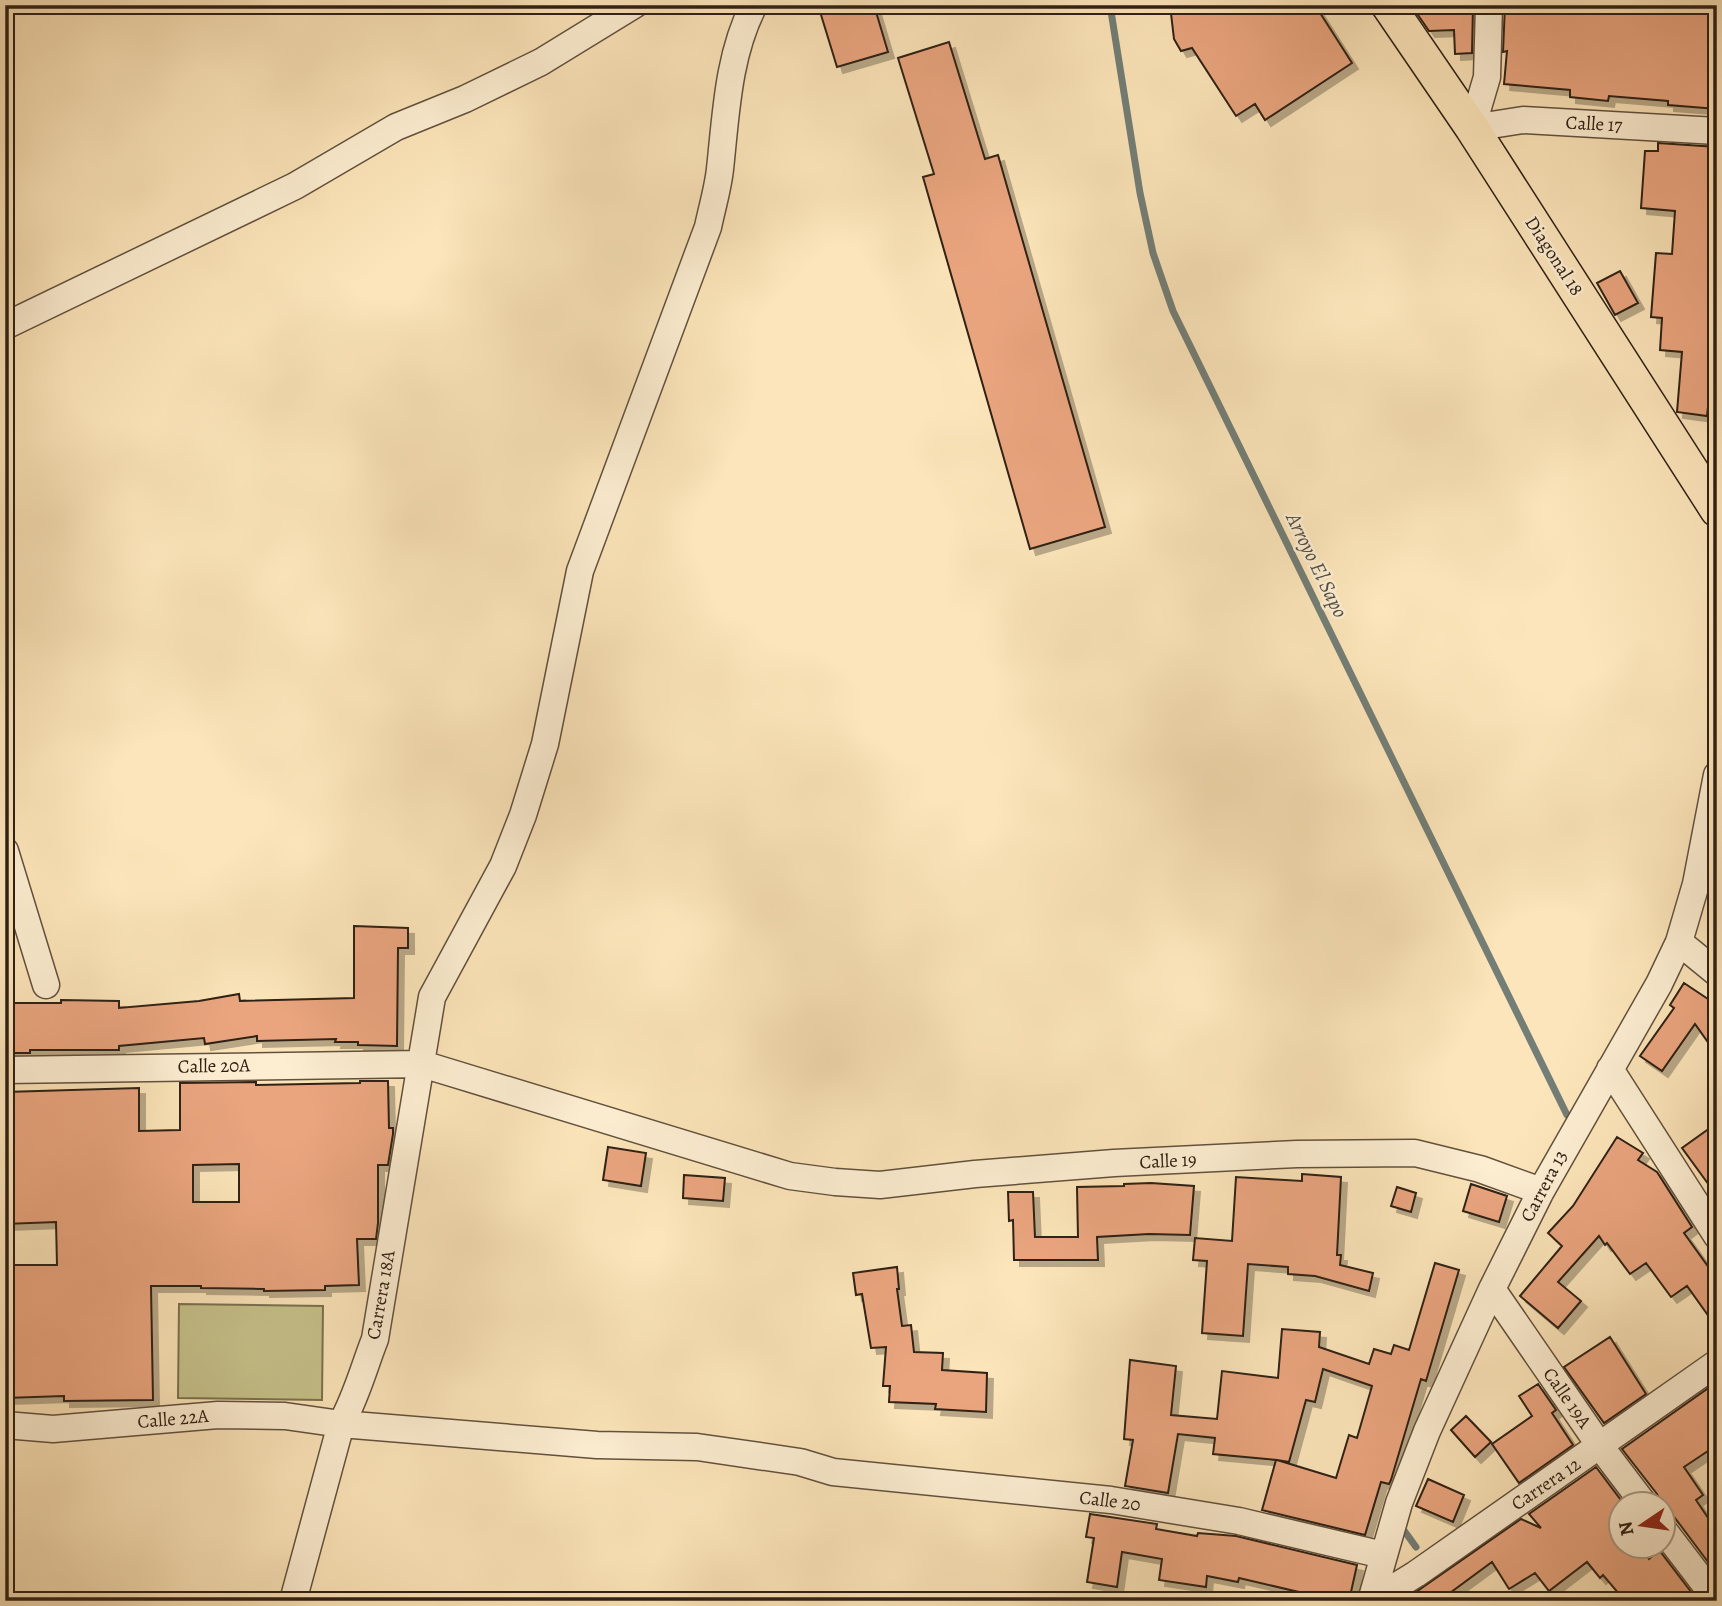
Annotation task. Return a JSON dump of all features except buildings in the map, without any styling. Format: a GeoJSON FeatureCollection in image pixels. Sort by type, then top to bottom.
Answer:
{"type":"FeatureCollection","features":[{"type":"Feature","properties":{"kind":"main road","name":"Diagonal 18"},"geometry":{"type":"LineString","coordinates":[[1388,5],[1472,128],[1717,510]]}},
{"type":"Feature","properties":{"kind":"street"},"geometry":{"type":"LineString","coordinates":[[5,326],[295,186],[396,127],[465,99],[541,62],[634,5]]}},
{"type":"Feature","properties":{"kind":"street","name":"Carrera 18A"},"geometry":{"type":"LineString","coordinates":[[293,1601],[341,1424],[352,1405],[358,1381],[375,1339],[432,997],[503,866],[523,815],[545,744],[580,571],[708,227],[720,172],[726,99],[746,21],[754,5]]}},
{"type":"Feature","properties":{"kind":"street"},"geometry":{"type":"LineString","coordinates":[[1472,128],[1487,77],[1489,5]]}},
{"type":"Feature","properties":{"kind":"street","name":"Calle 17"},"geometry":{"type":"LineString","coordinates":[[1472,128],[1523,120],[1717,131]]}},
{"type":"Feature","properties":{"kind":"street","name":"Carrera 13"},"geometry":{"type":"LineString","coordinates":[[1371,1601],[1399,1503],[1427,1431],[1492,1289],[1541,1191],[1659,985],[1679,942],[1696,884],[1717,775]]}},
{"type":"Feature","properties":{"kind":"street"},"geometry":{"type":"LineString","coordinates":[[5,851],[46,985]]}},
{"type":"Feature","properties":{"kind":"street"},"geometry":{"type":"LineString","coordinates":[[1679,942],[1717,973]]}},
{"type":"Feature","properties":{"kind":"street","name":"Calle 20A"},"geometry":{"type":"LineString","coordinates":[[5,1070],[422,1064],[790,1176]]}},
{"type":"Feature","properties":{"kind":"street"},"geometry":{"type":"LineString","coordinates":[[1610,1069],[1717,1236]]}},
{"type":"Feature","properties":{"kind":"street","name":"Calle 19"},"geometry":{"type":"LineString","coordinates":[[790,1176],[880,1185],[1114,1163],[1297,1154],[1415,1153],[1480,1168],[1541,1191]]}},
{"type":"Feature","properties":{"kind":"street","name":"Calle 19A"},"geometry":{"type":"LineString","coordinates":[[1492,1289],[1633,1490]]}},
{"type":"Feature","properties":{"kind":"street","name":"Carrera 12"},"geometry":{"type":"LineString","coordinates":[[1371,1601],[1416,1574],[1717,1363]]}},
{"type":"Feature","properties":{"kind":"street","name":"Calle 22A"},"geometry":{"type":"LineString","coordinates":[[5,1425],[53,1429],[218,1415],[285,1416],[341,1424],[597,1445],[697,1447],[800,1462],[833,1472]]}},
{"type":"Feature","properties":{"kind":"street","name":"Calle 20"},"geometry":{"type":"LineString","coordinates":[[833,1472],[1111,1500],[1239,1521],[1383,1555]]}},
{"type":"Feature","properties":{"kind":"street"},"geometry":{"type":"LineString","coordinates":[[1676,1546],[1717,1600]]}},
{"type":"Feature","properties":{"kind":"shaded area"},"geometry":{"type":"Polygon","coordinates":[[[179,1304],[323,1306],[322,1400],[178,1398],[179,1304]]]}},
{"type":"Feature","properties":{"kind":"waterway","name":"Arroyo El Sapo"},"geometry":{"type":"LineString","coordinates":[[1110,5],[1140,193],[1153,253],[1173,311],[1567,1115]]}},
{"type":"Feature","properties":{"kind":"waterway","name":"Arroyo El Sapo"},"geometry":{"type":"LineString","coordinates":[[1400,1525],[1416,1547]]}},
{"type":"Feature","properties":{"kind":"waterway","name":"Arroyo El Sapo"},"geometry":{"type":"LineString","coordinates":[[1434,1579],[1449,1601]]}}]}
